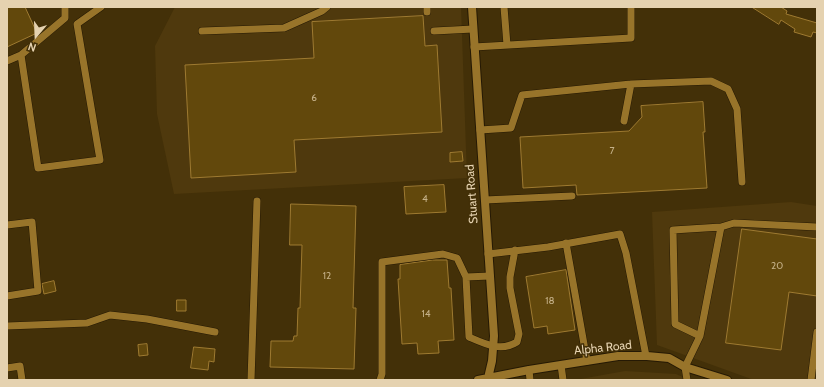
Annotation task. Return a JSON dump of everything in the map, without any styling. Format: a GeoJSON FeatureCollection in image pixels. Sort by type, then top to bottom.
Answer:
{"type":"FeatureCollection","features":[{"type":"Feature","properties":{"kind":"street","name":"Stuart Road"},"geometry":{"type":"LineString","coordinates":[[472,7],[494,336],[492,361],[488,378]]}},
{"type":"Feature","properties":{"kind":"street","name":"Alpha Road"},"geometry":{"type":"LineString","coordinates":[[478,380],[528,370],[618,356],[646,356],[669,358],[685,366],[727,380]]}},
{"type":"Feature","properties":{"kind":"lane"},"geometry":{"type":"LineString","coordinates":[[7,61],[21,55],[65,18],[65,7]]}},
{"type":"Feature","properties":{"kind":"lane"},"geometry":{"type":"LineString","coordinates":[[21,55],[38,168],[100,160],[77,24],[101,7]]}},
{"type":"Feature","properties":{"kind":"lane"},"geometry":{"type":"LineString","coordinates":[[202,31],[284,28],[322,11],[327,7]]}},
{"type":"Feature","properties":{"kind":"lane"},"geometry":{"type":"LineString","coordinates":[[504,7],[506,45]]}},
{"type":"Feature","properties":{"kind":"lane"},"geometry":{"type":"LineString","coordinates":[[474,47],[631,38],[631,7]]}},
{"type":"Feature","properties":{"kind":"lane"},"geometry":{"type":"LineString","coordinates":[[434,31],[473,29]]}},
{"type":"Feature","properties":{"kind":"lane"},"geometry":{"type":"LineString","coordinates":[[480,130],[511,128],[522,95],[631,84],[711,81],[728,89],[737,108],[742,182]]}},
{"type":"Feature","properties":{"kind":"lane"},"geometry":{"type":"LineString","coordinates":[[624,120],[631,84]]}},
{"type":"Feature","properties":{"kind":"lane"},"geometry":{"type":"LineString","coordinates":[[485,200],[572,196]]}},
{"type":"Feature","properties":{"kind":"lane"},"geometry":{"type":"LineString","coordinates":[[251,380],[257,202]]}},
{"type":"Feature","properties":{"kind":"lane"},"geometry":{"type":"LineString","coordinates":[[7,225],[32,222],[38,291],[7,296]]}},
{"type":"Feature","properties":{"kind":"lane"},"geometry":{"type":"LineString","coordinates":[[700,336],[675,324],[673,230],[721,226],[734,223],[817,227]]}},
{"type":"Feature","properties":{"kind":"lane"},"geometry":{"type":"LineString","coordinates":[[687,380],[685,366],[700,336],[721,226]]}},
{"type":"Feature","properties":{"kind":"lane"},"geometry":{"type":"LineString","coordinates":[[488,254],[620,234],[626,254],[646,356]]}},
{"type":"Feature","properties":{"kind":"lane"},"geometry":{"type":"LineString","coordinates":[[566,243],[587,361]]}},
{"type":"Feature","properties":{"kind":"lane"},"geometry":{"type":"LineString","coordinates":[[380,380],[382,374],[382,262],[443,254],[457,258],[466,277],[469,337],[493,347],[512,346],[517,342],[519,334],[510,288],[510,277],[515,250]]}},
{"type":"Feature","properties":{"kind":"lane"},"geometry":{"type":"LineString","coordinates":[[466,277],[490,276]]}},
{"type":"Feature","properties":{"kind":"lane"},"geometry":{"type":"LineString","coordinates":[[7,326],[87,323],[110,315],[146,319],[215,332]]}},
{"type":"Feature","properties":{"kind":"lane"},"geometry":{"type":"LineString","coordinates":[[816,380],[811,380],[817,332]]}},
{"type":"Feature","properties":{"kind":"lane"},"geometry":{"type":"LineString","coordinates":[[561,365],[563,380]]}},
{"type":"Feature","properties":{"kind":"lane"},"geometry":{"type":"LineString","coordinates":[[7,368],[20,366],[22,380]]}},
{"type":"Feature","properties":{"kind":"lane"},"geometry":{"type":"LineString","coordinates":[[528,370],[530,380]]}},
{"type":"Feature","properties":{"kind":"shaded area"},"geometry":{"type":"Polygon","coordinates":[[[175,7],[461,7],[467,178],[174,194],[157,114],[155,46],[175,7]]]}},
{"type":"Feature","properties":{"kind":"shaded area"},"geometry":{"type":"Polygon","coordinates":[[[791,202],[817,206],[817,380],[754,380],[657,345],[652,212],[791,202]]]}},
{"type":"Feature","properties":{"kind":"shaded area"},"geometry":{"type":"Polygon","coordinates":[[[625,371],[676,374],[689,380],[575,380],[625,371]]]}},
{"type":"Feature","properties":{"kind":"building"},"geometry":{"type":"Polygon","coordinates":[[[7,7],[25,7],[37,33],[7,47],[7,7]]]}},
{"type":"Feature","properties":{"kind":"building"},"geometry":{"type":"Polygon","coordinates":[[[752,7],[781,7],[787,11],[786,14],[817,23],[817,33],[813,32],[811,37],[794,32],[795,29],[781,20],[779,24],[752,7]]]}},
{"type":"Feature","properties":{"kind":"building"},"geometry":{"type":"Polygon","coordinates":[[[423,16],[425,46],[437,45],[442,132],[294,140],[296,172],[191,178],[185,65],[314,58],[312,22],[423,16]]]}},
{"type":"Feature","properties":{"kind":"building"},"geometry":{"type":"Polygon","coordinates":[[[703,102],[705,132],[703,132],[707,188],[577,195],[576,185],[523,188],[520,137],[629,131],[642,117],[641,106],[703,102]]]}},
{"type":"Feature","properties":{"kind":"building"},"geometry":{"type":"Polygon","coordinates":[[[462,152],[463,161],[450,162],[450,153],[462,152]]]}},
{"type":"Feature","properties":{"kind":"building"},"geometry":{"type":"Polygon","coordinates":[[[444,185],[446,212],[406,214],[404,187],[444,185]]]}},
{"type":"Feature","properties":{"kind":"building"},"geometry":{"type":"Polygon","coordinates":[[[291,204],[356,206],[353,308],[356,308],[354,369],[270,367],[271,341],[293,341],[294,336],[297,336],[298,308],[300,308],[302,245],[290,245],[291,204]]]}},
{"type":"Feature","properties":{"kind":"building"},"geometry":{"type":"Polygon","coordinates":[[[742,229],[817,239],[817,296],[789,292],[781,350],[726,343],[742,229]]]}},
{"type":"Feature","properties":{"kind":"building"},"geometry":{"type":"Polygon","coordinates":[[[433,260],[447,260],[449,288],[451,288],[454,340],[438,341],[439,353],[418,354],[417,343],[402,344],[398,279],[400,279],[400,265],[433,260]]]}},
{"type":"Feature","properties":{"kind":"building"},"geometry":{"type":"Polygon","coordinates":[[[566,270],[575,330],[548,334],[547,326],[534,328],[526,277],[566,270]]]}},
{"type":"Feature","properties":{"kind":"building"},"geometry":{"type":"Polygon","coordinates":[[[54,281],[56,291],[44,294],[42,284],[54,281]]]}},
{"type":"Feature","properties":{"kind":"building"},"geometry":{"type":"Polygon","coordinates":[[[177,300],[186,300],[186,311],[177,311],[177,300]]]}},
{"type":"Feature","properties":{"kind":"building"},"geometry":{"type":"Polygon","coordinates":[[[147,344],[148,355],[139,356],[138,345],[147,344]]]}},
{"type":"Feature","properties":{"kind":"building"},"geometry":{"type":"Polygon","coordinates":[[[194,347],[215,349],[214,362],[209,361],[208,370],[191,368],[194,347]]]}}]}
